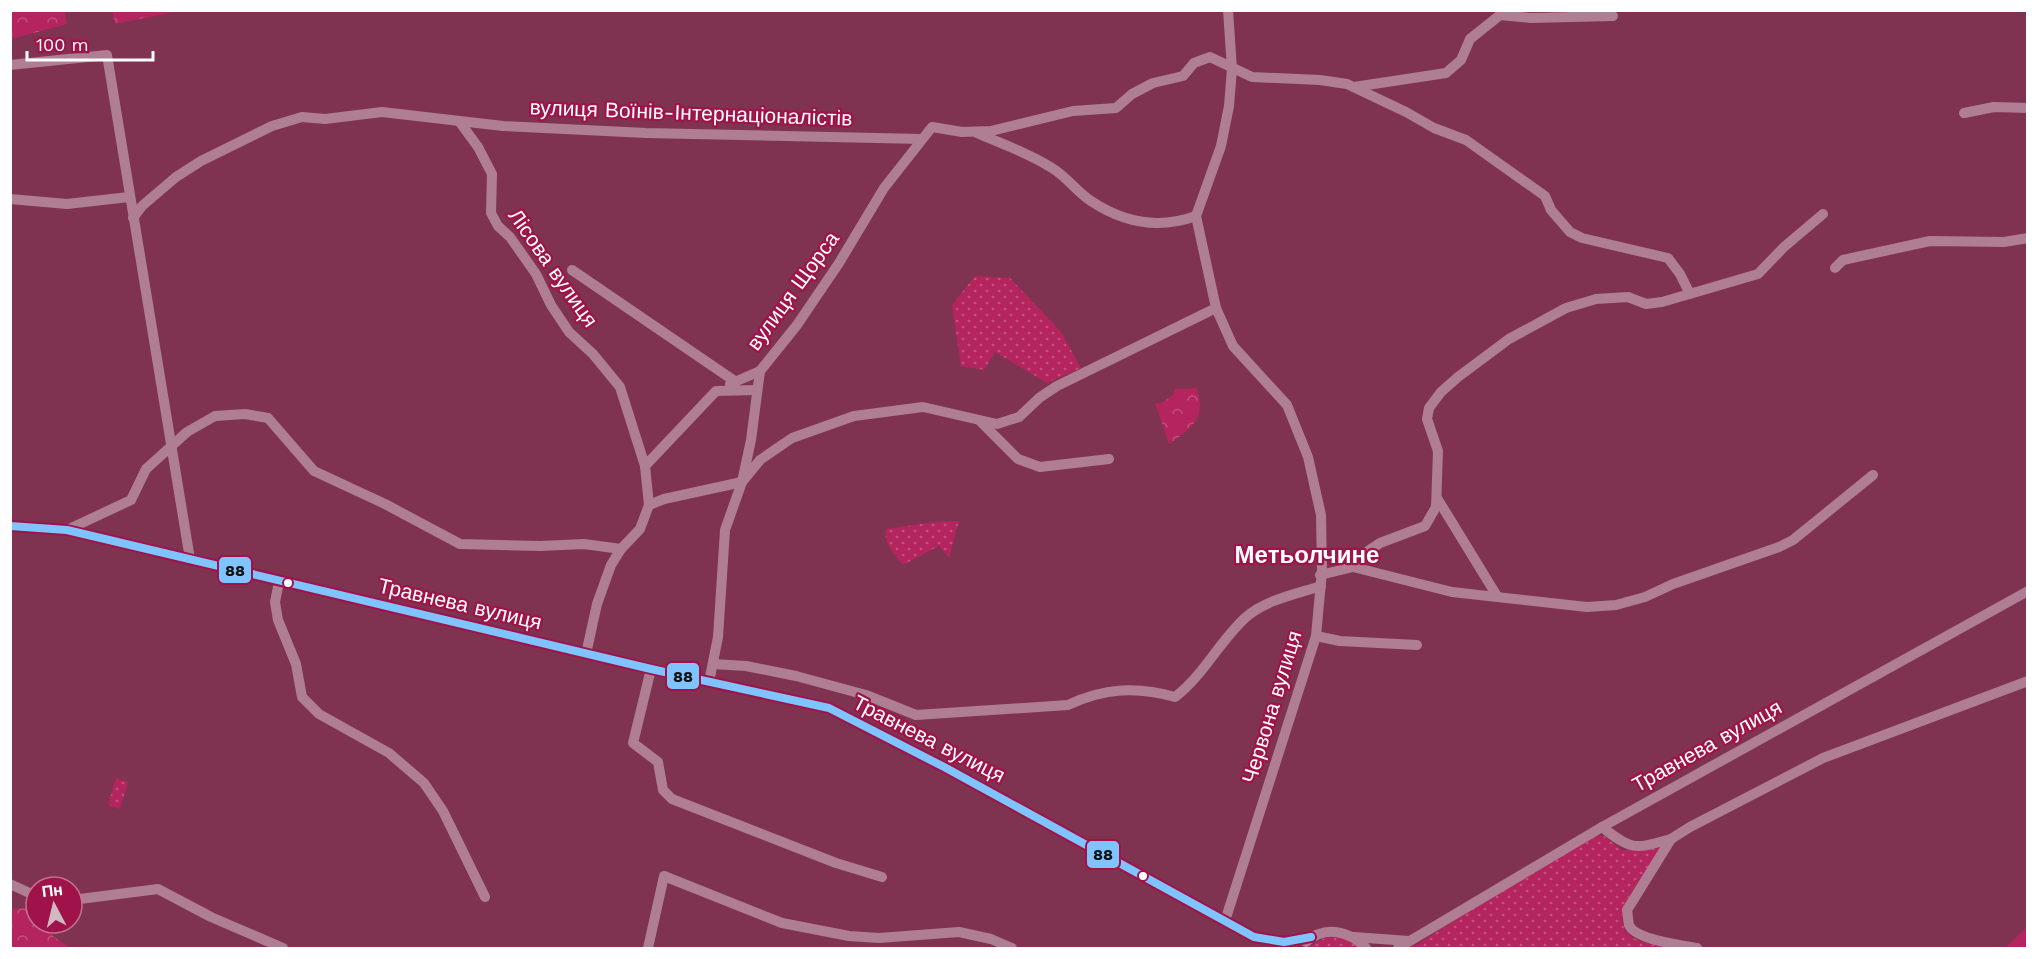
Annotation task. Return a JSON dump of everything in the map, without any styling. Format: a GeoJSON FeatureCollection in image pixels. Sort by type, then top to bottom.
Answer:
{"type":"FeatureCollection","features":[{"type":"Feature","properties":{"kind":"street"},"geometry":{"type":"LineString","coordinates":[[1196,216],[1221,146],[1229,106],[1232,69],[1227,10]]}},
{"type":"Feature","properties":{"kind":"street"},"geometry":{"type":"LineString","coordinates":[[1353,87],[1446,73],[1461,60],[1470,39],[1490,21],[1507,14],[1531,18],[1612,16]]}},
{"type":"Feature","properties":{"kind":"street"},"geometry":{"type":"LineString","coordinates":[[10,65],[107,55],[190,559]]}},
{"type":"Feature","properties":{"kind":"street","name":"вулиця Щорса"},"geometry":{"type":"LineString","coordinates":[[709,682],[719,627],[725,530],[742,482],[751,440],[760,371],[797,325],[857,235],[884,188],[932,127],[973,132],[991,131],[1073,111],[1116,108],[1132,94],[1153,83],[1183,76],[1194,63],[1210,57],[1232,69]]}},
{"type":"Feature","properties":{"kind":"street"},"geometry":{"type":"LineString","coordinates":[[1232,69],[1252,77],[1320,80],[1353,87],[1434,128],[1466,140],[1489,154],[1545,196],[1551,210],[1570,232],[1582,238],[1668,258],[1680,274],[1690,294]]}},
{"type":"Feature","properties":{"kind":"street"},"geometry":{"type":"LineString","coordinates":[[1964,113],[1994,107],[2028,108]]}},
{"type":"Feature","properties":{"kind":"street","name":"вулиця Воїнів-Інтернаціоналістів"},"geometry":{"type":"LineString","coordinates":[[133,218],[142,206],[176,177],[201,161],[289,120],[302,117],[325,119],[382,112],[503,126],[646,133],[922,139]]}},
{"type":"Feature","properties":{"kind":"street","name":"Лісова вулиця"},"geometry":{"type":"LineString","coordinates":[[459,121],[492,174],[491,213],[498,226],[510,237],[536,274],[551,305],[569,332],[593,354],[620,387],[645,466],[649,505]]}},
{"type":"Feature","properties":{"kind":"street","name":"вулиця Щорса"},"geometry":{"type":"LineString","coordinates":[[973,132],[1037,159],[1055,170],[1090,201],[1122,217],[1150,224],[1175,224],[1196,216]]}},
{"type":"Feature","properties":{"kind":"street"},"geometry":{"type":"LineString","coordinates":[[10,199],[68,204],[129,197]]}},
{"type":"Feature","properties":{"kind":"street"},"geometry":{"type":"LineString","coordinates":[[1353,567],[1356,559],[1380,543],[1425,526],[1436,507],[1438,451],[1427,418],[1429,408],[1435,400],[1458,377],[1509,339],[1566,309],[1596,299],[1628,297],[1646,304],[1758,274],[1784,247],[1823,214]]}},
{"type":"Feature","properties":{"kind":"street","name":"Червона вулиця"},"geometry":{"type":"LineString","coordinates":[[1196,216],[1216,308],[1233,346],[1287,405],[1308,457],[1321,515],[1316,636],[1227,910],[1226,921]]}},
{"type":"Feature","properties":{"kind":"street"},"geometry":{"type":"LineString","coordinates":[[1835,268],[1843,260],[1930,241],[2004,242],[2028,238]]}},
{"type":"Feature","properties":{"kind":"street"},"geometry":{"type":"LineString","coordinates":[[572,270],[736,382]]}},
{"type":"Feature","properties":{"kind":"street"},"geometry":{"type":"LineString","coordinates":[[586,654],[597,604],[611,565],[621,549],[640,529],[649,505],[664,499],[742,482],[760,460],[792,438],[854,416],[923,407],[981,422],[998,424],[1019,417],[1039,398],[1057,386],[1216,308]]}},
{"type":"Feature","properties":{"kind":"street"},"geometry":{"type":"LineString","coordinates":[[645,466],[716,391],[760,371]]}},
{"type":"Feature","properties":{"kind":"street"},"geometry":{"type":"LineString","coordinates":[[716,391],[756,390]]}},
{"type":"Feature","properties":{"kind":"street"},"geometry":{"type":"LineString","coordinates":[[68,530],[131,500],[146,469],[171,449],[187,432],[215,416],[245,414],[267,418],[314,471],[385,504],[460,544],[540,546],[584,544],[621,549]]}},
{"type":"Feature","properties":{"kind":"street"},"geometry":{"type":"LineString","coordinates":[[981,422],[1018,459],[1040,467],[1109,459]]}},
{"type":"Feature","properties":{"kind":"street"},"geometry":{"type":"LineString","coordinates":[[713,664],[746,666],[796,676],[866,695],[916,715],[1068,705],[1087,696],[1125,688],[1175,697],[1192,684],[1203,665],[1245,618],[1265,605],[1353,567],[1452,592],[1587,607],[1616,605],[1645,597],[1672,584],[1773,550],[1793,540],[1873,475]]}},
{"type":"Feature","properties":{"kind":"street"},"geometry":{"type":"LineString","coordinates":[[1437,498],[1497,596]]}},
{"type":"Feature","properties":{"kind":"street","name":"Травнева вулиця"},"geometry":{"type":"LineString","coordinates":[[10,526],[68,530],[586,654],[829,708],[946,768],[1254,937]]}},
{"type":"Feature","properties":{"kind":"street"},"geometry":{"type":"LineString","coordinates":[[279,582],[275,602],[278,620],[296,664],[302,697],[319,714],[389,753],[424,783],[462,846],[485,897]]}},
{"type":"Feature","properties":{"kind":"street","name":"Травнева вулиця"},"geometry":{"type":"LineString","coordinates":[[1398,948],[1602,827],[2028,591]]}},
{"type":"Feature","properties":{"kind":"street"},"geometry":{"type":"LineString","coordinates":[[1316,636],[1340,641],[1417,645]]}},
{"type":"Feature","properties":{"kind":"street"},"geometry":{"type":"LineString","coordinates":[[651,669],[633,743],[658,762],[663,790],[672,799],[836,863],[882,877]]}},
{"type":"Feature","properties":{"kind":"street"},"geometry":{"type":"LineString","coordinates":[[1602,827],[1624,845],[1646,846],[1671,839],[1823,758],[2028,681]]}},
{"type":"Feature","properties":{"kind":"street"},"geometry":{"type":"LineString","coordinates":[[1671,839],[1627,910],[1629,926],[1636,933],[1656,940],[1697,948]]}},
{"type":"Feature","properties":{"kind":"street"},"geometry":{"type":"LineString","coordinates":[[648,948],[664,876],[782,923],[849,936],[879,938],[959,932],[991,939],[1012,948]]}},
{"type":"Feature","properties":{"kind":"street"},"geometry":{"type":"LineString","coordinates":[[10,884],[24,890]]}},
{"type":"Feature","properties":{"kind":"street"},"geometry":{"type":"LineString","coordinates":[[84,898],[158,889],[212,917],[283,948]]}},
{"type":"Feature","properties":{"kind":"street"},"geometry":{"type":"LineString","coordinates":[[1254,937],[1284,942],[1336,932],[1354,937],[1409,941]]}},
{"type":"Feature","properties":{"kind":"street"},"geometry":{"type":"LineString","coordinates":[[1254,937],[1264,948]]}},
{"type":"Feature","properties":{"kind":"street"},"geometry":{"type":"LineString","coordinates":[[1299,948],[1311,937]]}},
{"type":"Feature","properties":{"kind":"street"},"geometry":{"type":"LineString","coordinates":[[1354,937],[1366,948]]}},
{"type":"Feature","properties":{"kind":"green space"},"geometry":{"type":"Polygon","coordinates":[[[11,10],[65,11],[67,24],[11,39],[11,10]]]}},
{"type":"Feature","properties":{"kind":"green space"},"geometry":{"type":"Polygon","coordinates":[[[112,10],[179,11],[115,24],[112,10]]]}},
{"type":"Feature","properties":{"kind":"green space"},"geometry":{"type":"Polygon","coordinates":[[[975,276],[1010,278],[1061,332],[1081,368],[1047,383],[995,352],[984,370],[961,366],[952,305],[975,276]]]}},
{"type":"Feature","properties":{"kind":"green space"},"geometry":{"type":"Polygon","coordinates":[[[1197,388],[1200,407],[1195,421],[1191,427],[1169,444],[1155,403],[1161,403],[1173,395],[1175,389],[1197,388]]]}},
{"type":"Feature","properties":{"kind":"green space"},"geometry":{"type":"Polygon","coordinates":[[[959,521],[949,558],[939,546],[903,565],[886,539],[886,529],[959,521]]]}},
{"type":"Feature","properties":{"kind":"green space"},"geometry":{"type":"Polygon","coordinates":[[[116,778],[128,782],[120,809],[108,805],[116,778]]]}},
{"type":"Feature","properties":{"kind":"green space"},"geometry":{"type":"Polygon","coordinates":[[[1593,834],[1604,836],[1622,850],[1665,848],[1628,899],[1623,922],[1626,931],[1635,939],[1673,948],[1411,948],[1593,834]]]}},
{"type":"Feature","properties":{"kind":"green space"},"geometry":{"type":"Polygon","coordinates":[[[24,908],[24,935],[52,935],[70,948],[11,948],[11,909],[24,908]]]}},
{"type":"Feature","properties":{"kind":"green space"},"geometry":{"type":"Polygon","coordinates":[[[2027,927],[2027,948],[2005,948],[2027,927]]]}},
{"type":"Feature","properties":{"kind":"green space"},"geometry":{"type":"Polygon","coordinates":[[[1326,937],[1345,938],[1360,948],[1307,948],[1326,937]]]}},
{"type":"Feature","properties":{"kind":"transit line","name":"88"},"geometry":{"type":"LineString","coordinates":[[10,526],[67,530],[651,669],[829,708],[946,768],[1254,937],[1284,942],[1311,937]]}},
{"type":"Feature","properties":{"kind":"district","name":"Метьолчине"},"geometry":{"type":"Point","coordinates":[1307,555]}}]}
